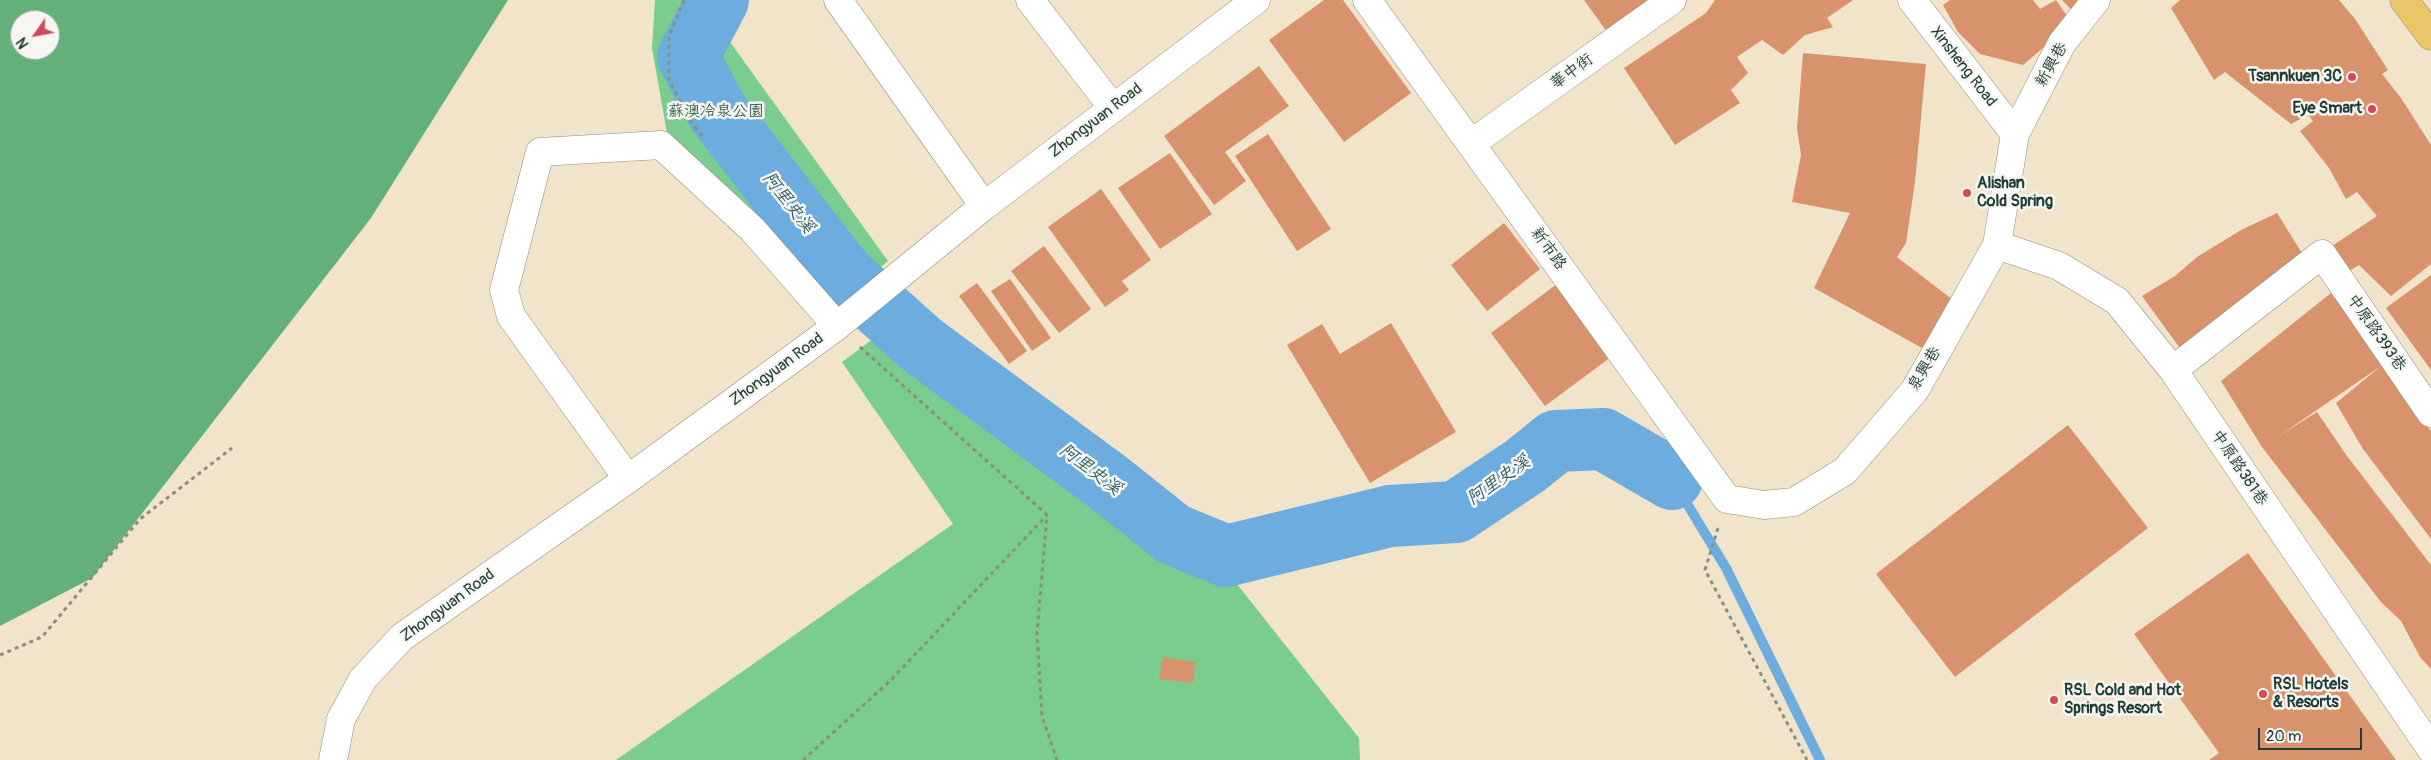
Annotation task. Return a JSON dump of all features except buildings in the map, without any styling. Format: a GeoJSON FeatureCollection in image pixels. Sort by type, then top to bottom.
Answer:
{"type":"FeatureCollection","features":[{"type":"Feature","properties":{"kind":"main road"},"geometry":{"type":"LineString","coordinates":[[2404,0],[2431,36]]}},
{"type":"Feature","properties":{"kind":"street"},"geometry":{"type":"LineString","coordinates":[[838,0],[984,206]]}},
{"type":"Feature","properties":{"kind":"street"},"geometry":{"type":"LineString","coordinates":[[1030,0],[1113,108]]}},
{"type":"Feature","properties":{"kind":"street","name":"Zhongyuan Road"},"geometry":{"type":"LineString","coordinates":[[333,760],[341,719],[363,679],[402,638],[628,479],[837,326],[984,206],[1256,0]]}},
{"type":"Feature","properties":{"kind":"street","name":"新市路"},"geometry":{"type":"LineString","coordinates":[[1367,0],[1727,499]]}},
{"type":"Feature","properties":{"kind":"street","name":"華中街"},"geometry":{"type":"LineString","coordinates":[[1472,143],[1672,0]]}},
{"type":"Feature","properties":{"kind":"street","name":"Xinsheng Road"},"geometry":{"type":"LineString","coordinates":[[1912,0],[2015,134]]}},
{"type":"Feature","properties":{"kind":"street","name":"新興巷"},"geometry":{"type":"LineString","coordinates":[[2015,134],[2062,43],[2096,0]]}},
{"type":"Feature","properties":{"kind":"street","name":"泉興巷"},"geometry":{"type":"LineString","coordinates":[[1727,499],[1764,506],[1794,502],[1845,471],[1915,390],[1997,245],[2015,134]]}},
{"type":"Feature","properties":{"kind":"street"},"geometry":{"type":"LineString","coordinates":[[628,479],[511,316],[504,290],[540,152],[661,145],[752,229],[837,326]]}},
{"type":"Feature","properties":{"kind":"street","name":"中原路381巷"},"geometry":{"type":"LineString","coordinates":[[1997,245],[2058,266],[2117,301],[2172,370],[2431,749]]}},
{"type":"Feature","properties":{"kind":"street","name":"中原路393巷"},"geometry":{"type":"LineString","coordinates":[[2172,370],[2322,254],[2431,413]]}},
{"type":"Feature","properties":{"kind":"path"},"geometry":{"type":"LineString","coordinates":[[684,0],[669,36],[669,80],[689,118],[708,145]]}},
{"type":"Feature","properties":{"kind":"path"},"geometry":{"type":"LineString","coordinates":[[837,326],[1047,515]]}},
{"type":"Feature","properties":{"kind":"path"},"geometry":{"type":"LineString","coordinates":[[0,655],[42,637],[140,519],[232,448]]}},
{"type":"Feature","properties":{"kind":"path"},"geometry":{"type":"LineString","coordinates":[[1727,499],[1705,570],[1807,760]]}},
{"type":"Feature","properties":{"kind":"path"},"geometry":{"type":"LineString","coordinates":[[803,760],[891,680],[1047,515]]}},
{"type":"Feature","properties":{"kind":"path"},"geometry":{"type":"LineString","coordinates":[[1047,515],[1037,633],[1042,716],[1057,760]]}},
{"type":"Feature","properties":{"kind":"green space"},"geometry":{"type":"Polygon","coordinates":[[[0,0],[508,0],[371,218],[92,578],[0,626],[0,0]]]}},
{"type":"Feature","properties":{"kind":"green space","name":"蘇澳冷泉公園"},"geometry":{"type":"Polygon","coordinates":[[[655,0],[733,0],[717,24],[888,261],[829,311],[668,139],[652,48],[655,0]]]}},
{"type":"Feature","properties":{"kind":"green space"},"geometry":{"type":"Polygon","coordinates":[[[881,333],[1158,545],[1225,569],[1359,738],[1360,760],[616,760],[953,524],[842,362],[881,333]]]}},
{"type":"Feature","properties":{"kind":"waterway","name":"阿里史溪"},"geometry":{"type":"LineString","coordinates":[[718,0],[688,57],[718,113],[843,274],[922,345],[1109,483],[1173,534],[1226,556],[1390,516],[1456,512],[1525,466],[1556,441],[1603,439],[1672,479]]}},
{"type":"Feature","properties":{"kind":"waterway"},"geometry":{"type":"LineString","coordinates":[[1672,479],[1726,568],[1820,760]]}},
{"type":"Feature","properties":{"kind":"place","name":"Tsannkuen 3C"},"geometry":{"type":"Point","coordinates":[2352,77]}},
{"type":"Feature","properties":{"kind":"place","name":"Eye Smart"},"geometry":{"type":"Point","coordinates":[2372,109]}},
{"type":"Feature","properties":{"kind":"place","name":"Alishan Cold Spring"},"geometry":{"type":"Point","coordinates":[1967,193]}},
{"type":"Feature","properties":{"kind":"place","name":"RSL Hotels & Resorts"},"geometry":{"type":"Point","coordinates":[2263,694]}},
{"type":"Feature","properties":{"kind":"place","name":"RSL Cold and Hot Springs Resort"},"geometry":{"type":"Point","coordinates":[2054,700]}}]}
